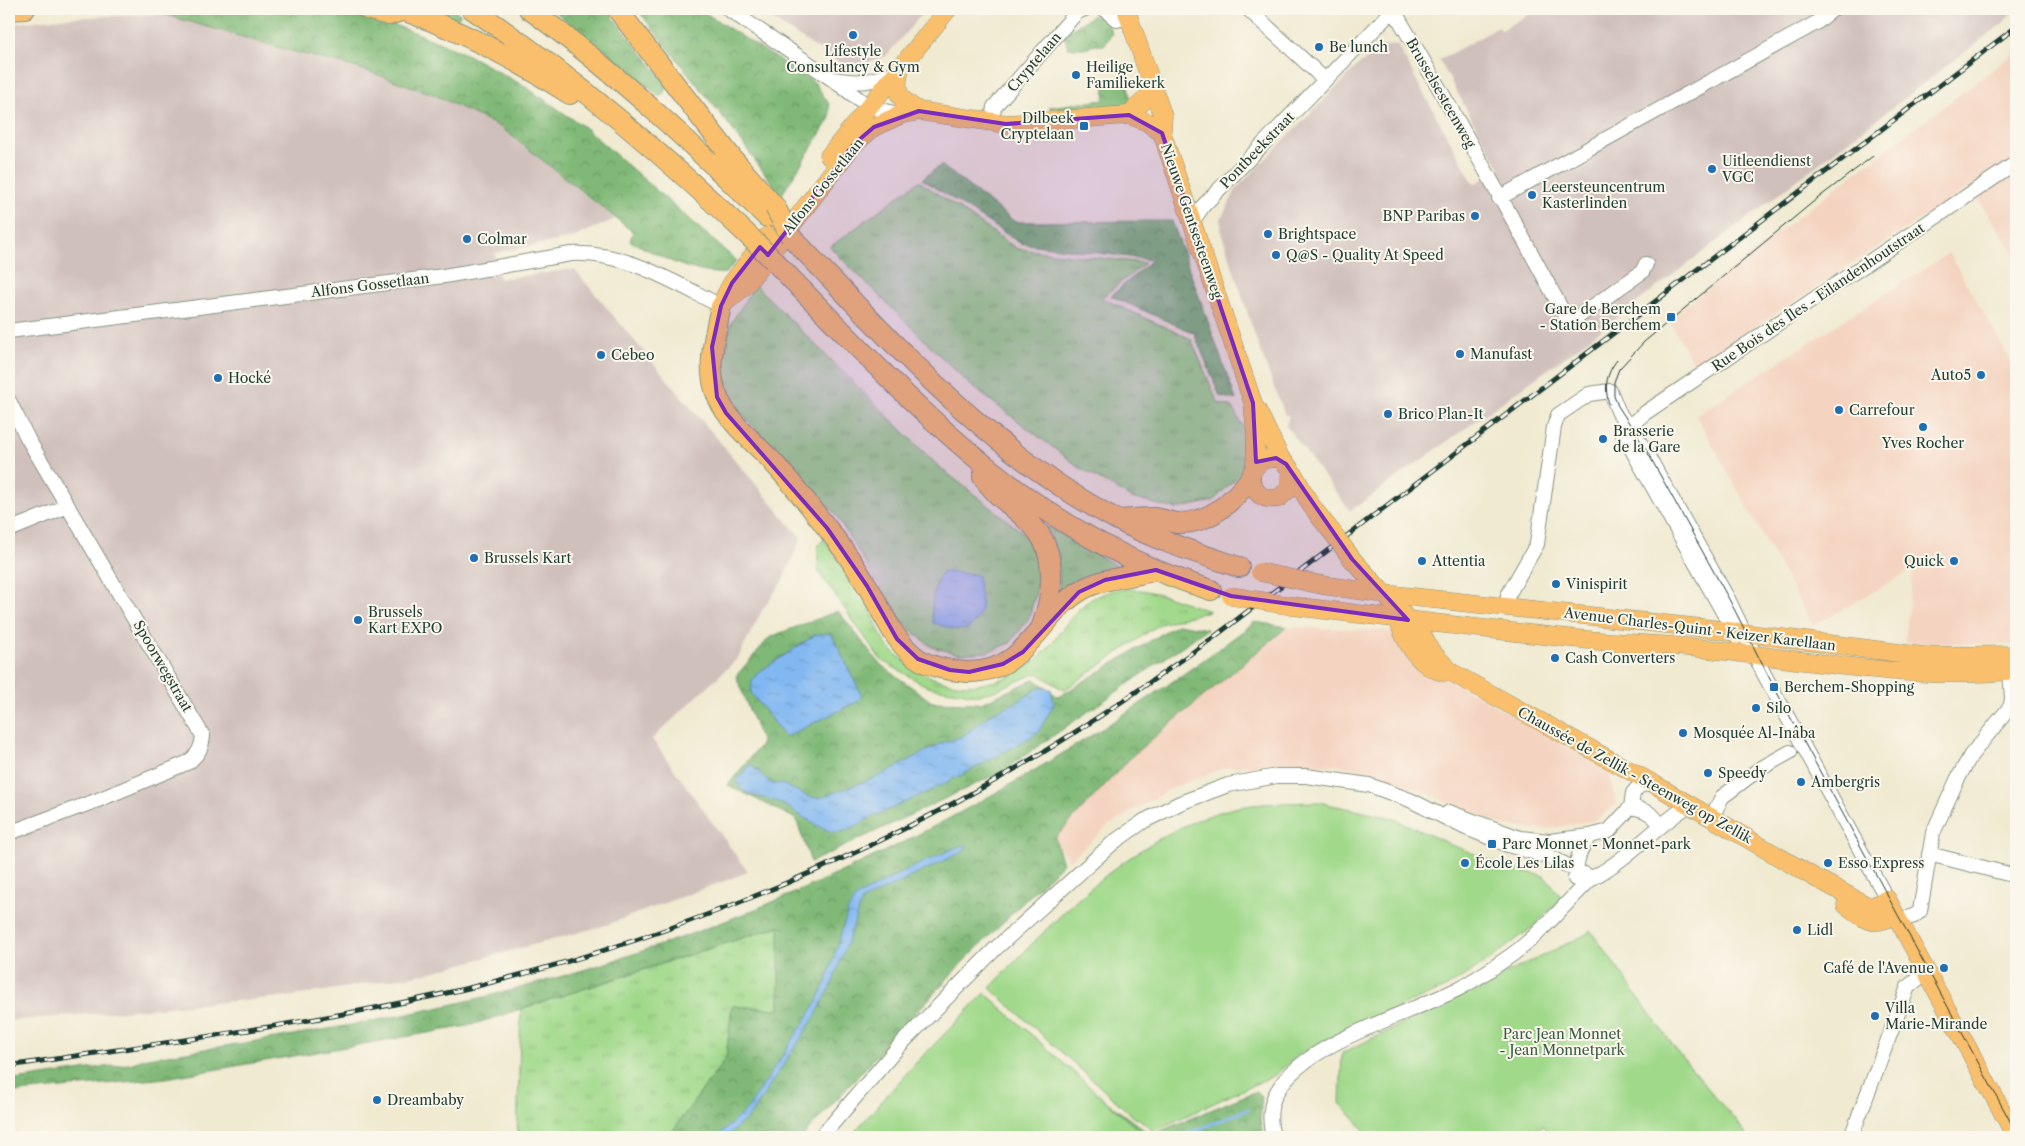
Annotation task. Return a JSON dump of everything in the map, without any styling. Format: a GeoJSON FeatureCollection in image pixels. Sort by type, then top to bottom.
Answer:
{"type":"FeatureCollection","features":[{"type":"Feature","properties":{"kind":"highway"},"geometry":{"type":"LineString","coordinates":[[9,10],[25,9]]}},
{"type":"Feature","properties":{"kind":"highway"},"geometry":{"type":"LineString","coordinates":[[367,9],[390,15],[402,10],[469,37],[534,71],[572,96],[600,104]]}},
{"type":"Feature","properties":{"kind":"highway"},"geometry":{"type":"LineString","coordinates":[[472,9],[534,50],[710,198],[923,413],[1008,485],[1056,518],[1090,538],[1156,570],[1211,590]]}},
{"type":"Feature","properties":{"kind":"highway"},"geometry":{"type":"LineString","coordinates":[[529,9],[601,64],[771,212]]}},
{"type":"Feature","properties":{"kind":"highway"},"geometry":{"type":"LineString","coordinates":[[616,9],[791,237],[913,363],[986,430],[1058,486],[1117,520],[1170,544],[1239,567]]}},
{"type":"Feature","properties":{"kind":"highway"},"geometry":{"type":"LineString","coordinates":[[721,306],[712,347],[712,372],[717,397],[726,413],[742,432],[772,461],[827,528],[867,586],[897,639],[918,659],[950,670],[969,672],[1003,664],[1023,652],[1066,602],[1079,592],[1105,580],[1129,578],[1156,570]]}},
{"type":"Feature","properties":{"kind":"highway"},"geometry":{"type":"LineString","coordinates":[[964,448],[990,488],[1035,527],[1046,547],[1050,565],[1051,585],[1048,610],[1039,633]]}},
{"type":"Feature","properties":{"kind":"highway"},"geometry":{"type":"LineString","coordinates":[[1117,520],[1156,518],[1179,523],[1198,520],[1216,513],[1230,503],[1252,473]]}},
{"type":"Feature","properties":{"kind":"main road","name":"Alfons Gossetlaan"},"geometry":{"type":"LineString","coordinates":[[721,306],[732,283],[868,106],[900,70],[948,9]]}},
{"type":"Feature","properties":{"kind":"main road","name":"Nieuwe Gentsesteenweg"},"geometry":{"type":"LineString","coordinates":[[1129,16],[1163,116],[1162,133],[1253,403],[1286,465]]}},
{"type":"Feature","properties":{"kind":"main road"},"geometry":{"type":"LineString","coordinates":[[900,70],[896,83],[899,96],[919,111]]}},
{"type":"Feature","properties":{"kind":"main road"},"geometry":{"type":"LineString","coordinates":[[1154,91],[1129,115],[1147,122],[1162,133]]}},
{"type":"Feature","properties":{"kind":"main road","name":"Alfons Gossetlaan"},"geometry":{"type":"LineString","coordinates":[[721,306],[745,286],[853,145],[874,127],[900,115],[919,111],[992,122],[1030,123],[1129,115]]}},
{"type":"Feature","properties":{"kind":"main road","name":"Nieuwe Gentsesteenweg"},"geometry":{"type":"LineString","coordinates":[[1252,473],[1256,444],[1253,403]]}},
{"type":"Feature","properties":{"kind":"main road"},"geometry":{"type":"LineString","coordinates":[[1286,465],[1289,489],[1279,498],[1265,499],[1258,496],[1252,473],[1261,461],[1286,465],[1310,503],[1352,559],[1408,620]]}},
{"type":"Feature","properties":{"kind":"main road","name":"Avenue Charles-Quint - Keizer Karellaan"},"geometry":{"type":"LineString","coordinates":[[1239,567],[1322,585],[1385,594],[1738,632],[1923,656],[2016,655]]}},
{"type":"Feature","properties":{"kind":"main road","name":"Avenue Charles-Quint - Keizer Karellaan"},"geometry":{"type":"LineString","coordinates":[[1211,590],[1231,596],[1292,606],[1598,641],[1707,649],[1755,656],[1925,672],[2013,671]]}},
{"type":"Feature","properties":{"kind":"main road","name":"Chaussée de Zellik - Steenweg op Zellik"},"geometry":{"type":"LineString","coordinates":[[1408,620],[1401,628],[1408,645],[1415,655],[1439,671],[1451,672],[1652,783],[1817,879],[1838,888],[1865,906],[1872,906],[1887,900]]}},
{"type":"Feature","properties":{"kind":"main road","name":"Chaussée de Zellik - Steenweg op Zellik"},"geometry":{"type":"LineString","coordinates":[[1817,879],[1833,896],[1873,923],[1897,918]]}},
{"type":"Feature","properties":{"kind":"main road"},"geometry":{"type":"LineString","coordinates":[[1887,900],[2016,1137]]}},
{"type":"Feature","properties":{"kind":"street"},"geometry":{"type":"LineString","coordinates":[[728,9],[832,78],[868,106],[900,115]]}},
{"type":"Feature","properties":{"kind":"street","name":"Cryptelaan"},"geometry":{"type":"LineString","coordinates":[[992,122],[994,107],[1077,12],[1085,9]]}},
{"type":"Feature","properties":{"kind":"street"},"geometry":{"type":"LineString","coordinates":[[1104,9],[1117,20],[1129,16]]}},
{"type":"Feature","properties":{"kind":"street"},"geometry":{"type":"LineString","coordinates":[[1248,9],[1324,79]]}},
{"type":"Feature","properties":{"kind":"street","name":"Pontbeekstraat"},"geometry":{"type":"LineString","coordinates":[[1192,222],[1203,206],[1324,79],[1394,9]]}},
{"type":"Feature","properties":{"kind":"street","name":"Brusselsesteenweg"},"geometry":{"type":"LineString","coordinates":[[1394,9],[1456,116],[1499,198],[1569,323],[1642,272],[1646,264]]}},
{"type":"Feature","properties":{"kind":"street"},"geometry":{"type":"LineString","coordinates":[[1499,198],[1816,23],[1832,9]]}},
{"type":"Feature","properties":{"kind":"street"},"geometry":{"type":"LineString","coordinates":[[832,78],[861,83],[875,81],[900,70]]}},
{"type":"Feature","properties":{"kind":"street","name":"Rue Bois des Îles - Eilandenhoutstraat"},"geometry":{"type":"LineString","coordinates":[[1625,429],[2016,164]]}},
{"type":"Feature","properties":{"kind":"street","name":"Alfons Gossetlaan"},"geometry":{"type":"LineString","coordinates":[[9,331],[444,276],[591,252],[605,254],[640,266],[721,306]]}},
{"type":"Feature","properties":{"kind":"street"},"geometry":{"type":"LineString","coordinates":[[1507,607],[1508,595],[1537,544],[1554,427],[1558,415],[1589,394],[1610,391],[1613,403],[1625,429],[1643,447],[1665,485],[1729,601],[1738,632],[1755,656],[1887,900]]}},
{"type":"Feature","properties":{"kind":"street","name":"Spoorwegstraat"},"geometry":{"type":"LineString","coordinates":[[9,401],[28,440],[204,736],[202,745],[189,762],[98,800],[9,833]]}},
{"type":"Feature","properties":{"kind":"street"},"geometry":{"type":"LineString","coordinates":[[9,530],[68,506]]}},
{"type":"Feature","properties":{"kind":"street"},"geometry":{"type":"LineString","coordinates":[[1897,918],[1914,916],[1920,910],[1933,833],[1956,780],[1971,755],[2010,706],[2013,671]]}},
{"type":"Feature","properties":{"kind":"street"},"geometry":{"type":"LineString","coordinates":[[1712,817],[1722,797],[1758,770],[1790,752]]}},
{"type":"Feature","properties":{"kind":"street"},"geometry":{"type":"LineString","coordinates":[[821,1137],[900,1045],[994,950],[1114,842],[1144,821],[1180,803],[1228,785],[1277,776],[1320,777],[1369,785],[1410,800],[1464,827],[1508,845],[1550,857],[1592,878]]}},
{"type":"Feature","properties":{"kind":"street"},"geometry":{"type":"LineString","coordinates":[[1410,800],[1430,804],[1520,838],[1549,841],[1590,836],[1610,831],[1631,806],[1633,793],[1639,786],[1652,783]]}},
{"type":"Feature","properties":{"kind":"street"},"geometry":{"type":"LineString","coordinates":[[1273,1137],[1270,1126],[1270,1108],[1278,1090],[1291,1074],[1315,1054],[1459,988],[1514,953],[1592,878],[1606,871],[1660,825],[1689,805]]}},
{"type":"Feature","properties":{"kind":"street"},"geometry":{"type":"LineString","coordinates":[[1631,806],[1645,810],[1655,816],[1660,825]]}},
{"type":"Feature","properties":{"kind":"street"},"geometry":{"type":"LineString","coordinates":[[1572,897],[1577,857],[1581,846],[1590,836]]}},
{"type":"Feature","properties":{"kind":"street"},"geometry":{"type":"LineString","coordinates":[[1929,854],[2016,876]]}},
{"type":"Feature","properties":{"kind":"street"},"geometry":{"type":"LineString","coordinates":[[1851,1137],[1908,987],[1926,972]]}},
{"type":"Feature","properties":{"kind":"highlighted area"},"geometry":{"type":"Polygon","coordinates":[[[919,111],[1006,124],[1129,115],[1162,133],[1253,403],[1256,462],[1276,458],[1286,464],[1352,559],[1408,620],[1231,596],[1156,570],[1105,580],[1079,592],[1023,652],[1003,664],[969,672],[950,670],[918,659],[897,639],[867,586],[827,528],[726,413],[717,397],[712,347],[721,306],[732,283],[760,247],[768,255],[853,145],[874,127],[919,111]]]}},
{"type":"Feature","properties":{"kind":"shaded area"},"geometry":{"type":"Polygon","coordinates":[[[756,9],[926,9],[886,56],[849,69],[756,9]]]}},
{"type":"Feature","properties":{"kind":"shaded area"},"geometry":{"type":"Polygon","coordinates":[[[1538,9],[2015,9],[2003,23],[1568,355],[1350,511],[1286,426],[1289,415],[1285,415],[1258,345],[1221,231],[1221,219],[1237,188],[1358,65],[1373,55],[1371,52],[1376,47],[1397,45],[1474,184],[1500,169],[1439,60],[1499,27],[1501,30],[1538,9]]]}},
{"type":"Feature","properties":{"kind":"shaded area"},"geometry":{"type":"Polygon","coordinates":[[[163,14],[287,50],[358,68],[433,94],[502,128],[615,219],[572,238],[495,253],[499,279],[574,269],[801,538],[782,582],[762,610],[738,658],[652,739],[748,872],[603,926],[424,974],[294,996],[9,1021],[9,24],[62,18],[163,14]]]}},
{"type":"Feature","properties":{"kind":"shaded area"},"geometry":{"type":"Polygon","coordinates":[[[2016,52],[2016,256],[1970,187],[1695,366],[1668,319],[1830,192],[2016,52]]]}},
{"type":"Feature","properties":{"kind":"shaded area"},"geometry":{"type":"Polygon","coordinates":[[[1949,253],[2016,370],[2016,645],[1905,642],[1913,569],[1813,626],[1696,415],[1949,253]]]}},
{"type":"Feature","properties":{"kind":"shaded area"},"geometry":{"type":"Polygon","coordinates":[[[1287,627],[1394,631],[1415,660],[1609,770],[1616,804],[1596,820],[1545,830],[1502,825],[1386,776],[1340,765],[1276,763],[1223,768],[1168,790],[1109,825],[1069,861],[1055,838],[1134,754],[1287,627]]]}},
{"type":"Feature","properties":{"kind":"green space"},"geometry":{"type":"Polygon","coordinates":[[[427,9],[451,9],[460,14],[457,21],[427,9]]]}},
{"type":"Feature","properties":{"kind":"green space"},"geometry":{"type":"Polygon","coordinates":[[[552,9],[606,9],[669,86],[660,97],[552,9]]]}},
{"type":"Feature","properties":{"kind":"green space"},"geometry":{"type":"Polygon","coordinates":[[[637,9],[699,9],[815,83],[829,104],[830,118],[781,196],[730,126],[637,9]]]}},
{"type":"Feature","properties":{"kind":"green space"},"geometry":{"type":"Polygon","coordinates":[[[322,10],[366,15],[419,34],[468,55],[526,87],[584,127],[737,261],[726,273],[701,271],[676,263],[630,241],[633,232],[502,128],[433,94],[358,68],[287,50],[163,14],[322,10]]]}},
{"type":"Feature","properties":{"kind":"green space"},"geometry":{"type":"Polygon","coordinates":[[[1094,15],[1107,21],[1112,34],[1104,45],[1092,45],[1089,48],[1068,48],[1064,34],[1094,15]]]}},
{"type":"Feature","properties":{"kind":"green space"},"geometry":{"type":"Polygon","coordinates":[[[1106,78],[1128,86],[1131,101],[1123,105],[1054,112],[1049,107],[1104,100],[1106,78]]]}},
{"type":"Feature","properties":{"kind":"green space"},"geometry":{"type":"Polygon","coordinates":[[[941,165],[1015,222],[1172,221],[1236,400],[1220,396],[1194,333],[1111,296],[1152,260],[1020,243],[922,179],[941,165]]]}},
{"type":"Feature","properties":{"kind":"green space"},"geometry":{"type":"Polygon","coordinates":[[[919,181],[1017,249],[1145,263],[1101,298],[1191,339],[1218,403],[1232,407],[1244,429],[1243,471],[1213,501],[1176,509],[1131,498],[1079,467],[969,384],[830,247],[919,181]]]}},
{"type":"Feature","properties":{"kind":"green space"},"geometry":{"type":"Polygon","coordinates":[[[755,285],[938,466],[1026,535],[1041,572],[1029,618],[1010,643],[987,652],[960,654],[932,647],[912,631],[899,617],[834,512],[738,410],[722,369],[730,325],[755,285]]]}},
{"type":"Feature","properties":{"kind":"green space"},"geometry":{"type":"Polygon","coordinates":[[[1045,525],[1128,572],[1057,605],[1058,564],[1050,535],[1045,525]]]}},
{"type":"Feature","properties":{"kind":"green space"},"geometry":{"type":"Polygon","coordinates":[[[824,539],[868,605],[882,637],[890,649],[921,672],[954,684],[988,683],[1005,678],[1021,670],[1045,651],[1081,607],[1100,595],[1113,591],[1141,590],[1169,597],[1209,611],[1160,624],[1064,690],[1037,673],[994,691],[977,695],[928,687],[881,660],[818,571],[818,546],[824,539]]]}},
{"type":"Feature","properties":{"kind":"green space"},"geometry":{"type":"Polygon","coordinates":[[[838,611],[881,665],[932,702],[981,703],[1035,679],[1058,697],[1178,624],[1207,629],[1001,772],[811,862],[796,819],[728,785],[762,743],[736,676],[770,637],[838,611]],[[815,635],[759,672],[752,680],[751,693],[785,737],[856,702],[862,696],[832,635],[815,635]]]}},
{"type":"Feature","properties":{"kind":"green space"},"geometry":{"type":"Polygon","coordinates":[[[1255,622],[1287,627],[1134,754],[1055,838],[1063,863],[960,965],[802,1137],[668,1137],[726,1058],[732,1006],[779,1009],[779,926],[468,1026],[166,1078],[9,1093],[9,1081],[126,1064],[151,1057],[318,1031],[480,998],[586,969],[689,935],[789,895],[887,850],[983,800],[1076,745],[1166,686],[1255,622]]]}},
{"type":"Feature","properties":{"kind":"green space"},"geometry":{"type":"Polygon","coordinates":[[[1318,802],[1392,818],[1454,846],[1512,869],[1544,876],[1562,898],[1534,926],[1488,961],[1445,988],[1340,1032],[1297,1056],[1275,1075],[1153,1131],[1138,1118],[1136,1119],[990,988],[1066,910],[1121,864],[1151,844],[1183,827],[1228,809],[1267,804],[1318,802]]]}},
{"type":"Feature","properties":{"kind":"green space"},"geometry":{"type":"Polygon","coordinates":[[[780,926],[779,1009],[732,1006],[726,1058],[668,1137],[517,1137],[521,1009],[780,926]]]}},
{"type":"Feature","properties":{"kind":"green space","name":"Parc Jean Monnet - Jean Monnetpark"},"geometry":{"type":"Polygon","coordinates":[[[1590,930],[1679,1054],[1749,1137],[1741,1137],[1737,1133],[1733,1137],[1548,1137],[1544,1126],[1512,1137],[1370,1137],[1340,1103],[1342,1053],[1587,934],[1590,930]]]}},
{"type":"Feature","properties":{"kind":"green space"},"geometry":{"type":"Polygon","coordinates":[[[985,993],[1146,1137],[850,1137],[913,1066],[985,993]]]}},
{"type":"Feature","properties":{"kind":"green space"},"geometry":{"type":"Polygon","coordinates":[[[1059,1066],[1151,1135],[1256,1091],[1262,1097],[1260,1121],[1264,1137],[1098,1137],[1097,1124],[1059,1066]]]}},
{"type":"Feature","properties":{"kind":"water"},"geometry":{"type":"Polygon","coordinates":[[[942,572],[974,574],[978,576],[981,605],[978,616],[968,629],[956,630],[933,623],[933,597],[936,583],[942,572]]]}},
{"type":"Feature","properties":{"kind":"water"},"geometry":{"type":"Polygon","coordinates":[[[827,633],[832,635],[862,696],[857,702],[785,737],[751,693],[752,680],[759,672],[815,635],[827,633]]]}},
{"type":"Feature","properties":{"kind":"water"},"geometry":{"type":"Polygon","coordinates":[[[1040,687],[1051,689],[1054,704],[1039,731],[1034,735],[955,778],[843,831],[832,832],[816,825],[785,805],[749,794],[739,787],[736,781],[750,764],[771,783],[782,784],[809,797],[820,798],[879,776],[940,744],[963,736],[992,713],[1019,701],[1040,687]]]}},
{"type":"Feature","properties":{"kind":"water"},"geometry":{"type":"Polygon","coordinates":[[[967,845],[964,851],[862,901],[833,982],[816,1015],[750,1116],[726,1137],[717,1137],[749,1107],[817,1002],[827,980],[848,910],[856,897],[906,870],[959,846],[967,845]]]}},
{"type":"Feature","properties":{"kind":"waterway"},"geometry":{"type":"LineString","coordinates":[[1180,1137],[1248,1109]]}},
{"type":"Feature","properties":{"kind":"tram line"},"geometry":{"type":"LineString","coordinates":[[1873,156],[1813,202],[1644,342],[1619,369],[1614,382],[1614,396],[1730,601],[1774,687],[2016,1132]]}},
{"type":"Feature","properties":{"kind":"tram line"},"geometry":{"type":"LineString","coordinates":[[1609,404],[1607,381],[1610,370],[1617,360]]}},
{"type":"Feature","properties":{"kind":"railway"},"geometry":{"type":"LineString","coordinates":[[9,1066],[244,1031],[361,1011],[477,986],[609,949],[674,927],[801,877],[925,818],[1015,769],[1073,733],[1214,637],[2016,27]]}},
{"type":"Feature","properties":{"kind":"place","name":"Lifestyle Consultancy & Gym"},"geometry":{"type":"Point","coordinates":[853,35]}},
{"type":"Feature","properties":{"kind":"place","name":"Be lunch"},"geometry":{"type":"Point","coordinates":[1319,47]}},
{"type":"Feature","properties":{"kind":"place","name":"Heilige Familiekerk"},"geometry":{"type":"Point","coordinates":[1076,75]}},
{"type":"Feature","properties":{"kind":"place","name":"Dilbeek Cryptelaan"},"geometry":{"type":"Point","coordinates":[1084,126]}},
{"type":"Feature","properties":{"kind":"place","name":"Uitleendienst VGC"},"geometry":{"type":"Point","coordinates":[1712,169]}},
{"type":"Feature","properties":{"kind":"place","name":"Leersteuncentrum Kasterlinden"},"geometry":{"type":"Point","coordinates":[1532,195]}},
{"type":"Feature","properties":{"kind":"place","name":"BNP Paribas"},"geometry":{"type":"Point","coordinates":[1475,216]}},
{"type":"Feature","properties":{"kind":"place","name":"Brightspace"},"geometry":{"type":"Point","coordinates":[1268,234]}},
{"type":"Feature","properties":{"kind":"place","name":"Colmar"},"geometry":{"type":"Point","coordinates":[467,239]}},
{"type":"Feature","properties":{"kind":"place","name":"Q@S - Quality At Speed"},"geometry":{"type":"Point","coordinates":[1276,255]}},
{"type":"Feature","properties":{"kind":"place","name":"Gare de Berchem - Station Berchem"},"geometry":{"type":"Point","coordinates":[1671,317]}},
{"type":"Feature","properties":{"kind":"place","name":"Manufast"},"geometry":{"type":"Point","coordinates":[1460,354]}},
{"type":"Feature","properties":{"kind":"place","name":"Cebeo"},"geometry":{"type":"Point","coordinates":[601,355]}},
{"type":"Feature","properties":{"kind":"place","name":"Auto5"},"geometry":{"type":"Point","coordinates":[1981,375]}},
{"type":"Feature","properties":{"kind":"place","name":"Hocké"},"geometry":{"type":"Point","coordinates":[218,378]}},
{"type":"Feature","properties":{"kind":"place","name":"Carrefour"},"geometry":{"type":"Point","coordinates":[1839,410]}},
{"type":"Feature","properties":{"kind":"place","name":"Brico Plan-It"},"geometry":{"type":"Point","coordinates":[1388,414]}},
{"type":"Feature","properties":{"kind":"place","name":"Yves Rocher"},"geometry":{"type":"Point","coordinates":[1923,427]}},
{"type":"Feature","properties":{"kind":"place","name":"Brasserie de la Gare"},"geometry":{"type":"Point","coordinates":[1603,439]}},
{"type":"Feature","properties":{"kind":"place","name":"Brussels Kart"},"geometry":{"type":"Point","coordinates":[474,558]}},
{"type":"Feature","properties":{"kind":"place","name":"Attentia"},"geometry":{"type":"Point","coordinates":[1422,561]}},
{"type":"Feature","properties":{"kind":"place","name":"Quick"},"geometry":{"type":"Point","coordinates":[1954,561]}},
{"type":"Feature","properties":{"kind":"place","name":"Vinispirit"},"geometry":{"type":"Point","coordinates":[1556,584]}},
{"type":"Feature","properties":{"kind":"place","name":"Brussels Kart EXPO"},"geometry":{"type":"Point","coordinates":[358,620]}},
{"type":"Feature","properties":{"kind":"place","name":"Cash Converters"},"geometry":{"type":"Point","coordinates":[1555,658]}},
{"type":"Feature","properties":{"kind":"place","name":"Berchem-Shopping"},"geometry":{"type":"Point","coordinates":[1774,687]}},
{"type":"Feature","properties":{"kind":"place","name":"Silo"},"geometry":{"type":"Point","coordinates":[1756,708]}},
{"type":"Feature","properties":{"kind":"place","name":"Mosquée Al-Inâba"},"geometry":{"type":"Point","coordinates":[1683,733]}},
{"type":"Feature","properties":{"kind":"place","name":"Speedy"},"geometry":{"type":"Point","coordinates":[1708,773]}},
{"type":"Feature","properties":{"kind":"place","name":"Ambergris"},"geometry":{"type":"Point","coordinates":[1801,782]}},
{"type":"Feature","properties":{"kind":"place","name":"Parc Monnet - Monnet-park"},"geometry":{"type":"Point","coordinates":[1492,844]}},
{"type":"Feature","properties":{"kind":"place","name":"École Les Lilas"},"geometry":{"type":"Point","coordinates":[1465,863]}},
{"type":"Feature","properties":{"kind":"place","name":"Esso Express"},"geometry":{"type":"Point","coordinates":[1828,863]}},
{"type":"Feature","properties":{"kind":"place","name":"Lidl"},"geometry":{"type":"Point","coordinates":[1797,930]}},
{"type":"Feature","properties":{"kind":"place","name":"Café de l'Avenue"},"geometry":{"type":"Point","coordinates":[1944,968]}},
{"type":"Feature","properties":{"kind":"place","name":"Villa Marie-Mirande"},"geometry":{"type":"Point","coordinates":[1875,1016]}},
{"type":"Feature","properties":{"kind":"place","name":"Dreambaby"},"geometry":{"type":"Point","coordinates":[377,1100]}}]}
